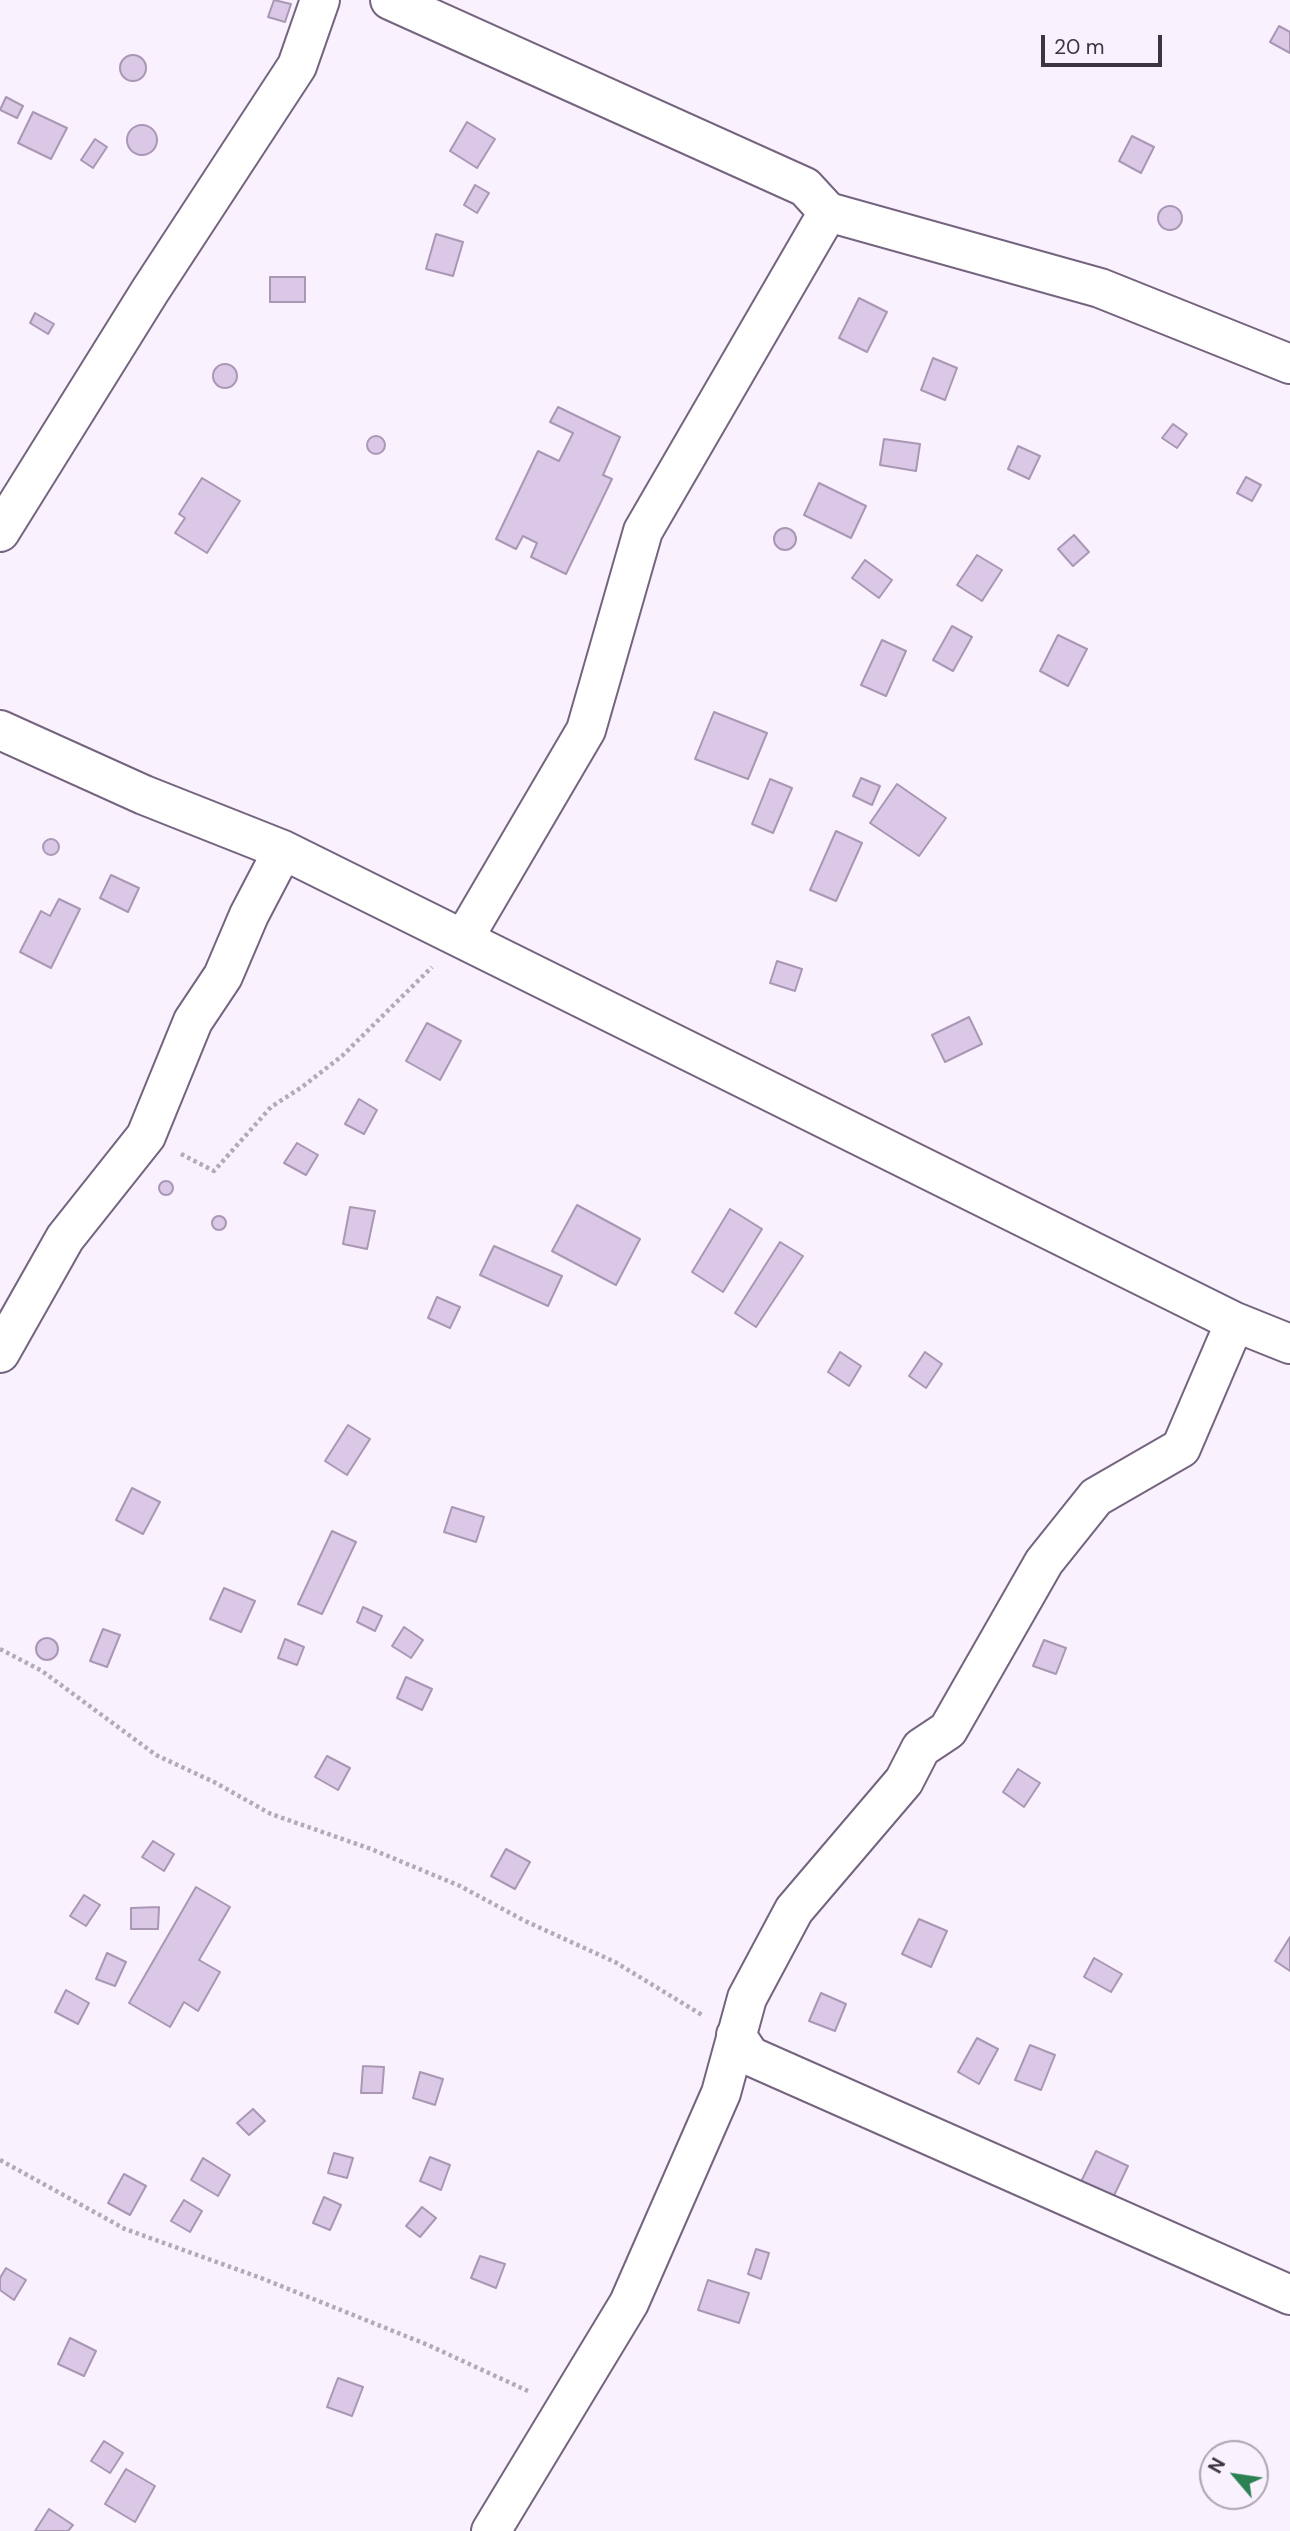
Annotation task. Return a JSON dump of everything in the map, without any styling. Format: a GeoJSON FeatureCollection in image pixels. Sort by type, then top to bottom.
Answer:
{"type":"FeatureCollection","features":[{"type":"Feature","properties":{"kind":"street"},"geometry":{"type":"LineString","coordinates":[[0,532],[150,291],[297,66],[320,0]]}},
{"type":"Feature","properties":{"kind":"street"},"geometry":{"type":"LineString","coordinates":[[390,0],[805,187],[828,212],[1100,288],[1290,364]]}},
{"type":"Feature","properties":{"kind":"street"},"geometry":{"type":"LineString","coordinates":[[464,938],[586,730],[643,531],[828,212]]}},
{"type":"Feature","properties":{"kind":"street"},"geometry":{"type":"LineString","coordinates":[[0,730],[144,795],[284,850],[1235,1322],[1290,1344]]}},
{"type":"Feature","properties":{"kind":"street"},"geometry":{"type":"LineString","coordinates":[[0,1353],[65,1238],[146,1136],[193,1021],[223,976],[249,915],[284,850]]}},
{"type":"Feature","properties":{"kind":"street"},"geometry":{"type":"LineString","coordinates":[[491,2531],[629,2303],[721,2093],[747,1998],[794,1910],[904,1782],[921,1748],[948,1730],[1044,1563],[1096,1497],[1181,1448],[1235,1322]]}},
{"type":"Feature","properties":{"kind":"street"},"geometry":{"type":"LineString","coordinates":[[736,2035],[750,2056],[1290,2295]]}},
{"type":"Feature","properties":{"kind":"path"},"geometry":{"type":"LineString","coordinates":[[146,1136],[214,1171],[271,1107],[342,1056],[464,938]]}},
{"type":"Feature","properties":{"kind":"path"},"geometry":{"type":"LineString","coordinates":[[0,1649],[42,1671],[156,1755],[214,1782],[271,1814],[371,1849],[460,1886],[525,1921],[615,1962],[736,2035]]}},
{"type":"Feature","properties":{"kind":"path"},"geometry":{"type":"LineString","coordinates":[[0,2160],[125,2229],[261,2278],[428,2345],[564,2408]]}},
{"type":"Feature","properties":{"kind":"building"},"geometry":{"type":"Polygon","coordinates":[[[274,0],[291,4],[285,22],[268,17],[274,0]]]}},
{"type":"Feature","properties":{"kind":"building"},"geometry":{"type":"Polygon","coordinates":[[[1279,26],[1290,32],[1290,53],[1270,42],[1279,26]]]}},
{"type":"Feature","properties":{"kind":"building"},"geometry":{"type":"Polygon","coordinates":[[[133,55],[142,59],[146,68],[142,77],[133,81],[124,77],[120,68],[124,59],[133,55]]]}},
{"type":"Feature","properties":{"kind":"building"},"geometry":{"type":"Polygon","coordinates":[[[6,97],[23,106],[17,118],[0,110],[6,97]]]}},
{"type":"Feature","properties":{"kind":"building"},"geometry":{"type":"Polygon","coordinates":[[[33,112],[67,128],[51,159],[18,143],[33,112]]]}},
{"type":"Feature","properties":{"kind":"building"},"geometry":{"type":"Polygon","coordinates":[[[467,122],[495,139],[477,168],[450,151],[467,122]]]}},
{"type":"Feature","properties":{"kind":"building"},"geometry":{"type":"Polygon","coordinates":[[[142,125],[153,129],[157,140],[153,151],[142,155],[131,151],[127,140],[131,129],[142,125]]]}},
{"type":"Feature","properties":{"kind":"building"},"geometry":{"type":"Polygon","coordinates":[[[1132,136],[1154,147],[1141,173],[1119,161],[1132,136]]]}},
{"type":"Feature","properties":{"kind":"building"},"geometry":{"type":"Polygon","coordinates":[[[95,139],[107,147],[93,168],[81,160],[95,139]]]}},
{"type":"Feature","properties":{"kind":"building"},"geometry":{"type":"Polygon","coordinates":[[[475,185],[489,193],[477,213],[464,205],[475,185]]]}},
{"type":"Feature","properties":{"kind":"building"},"geometry":{"type":"Polygon","coordinates":[[[1170,206],[1178,210],[1182,218],[1178,226],[1170,230],[1162,226],[1158,218],[1162,210],[1170,206]]]}},
{"type":"Feature","properties":{"kind":"building"},"geometry":{"type":"Polygon","coordinates":[[[436,234],[463,242],[453,276],[426,269],[436,234]]]}},
{"type":"Feature","properties":{"kind":"building"},"geometry":{"type":"Polygon","coordinates":[[[270,277],[305,277],[305,302],[270,302],[270,277]]]}},
{"type":"Feature","properties":{"kind":"building"},"geometry":{"type":"Polygon","coordinates":[[[859,298],[887,312],[867,352],[839,338],[859,298]]]}},
{"type":"Feature","properties":{"kind":"building"},"geometry":{"type":"Polygon","coordinates":[[[35,313],[54,324],[48,334],[30,323],[35,313]]]}},
{"type":"Feature","properties":{"kind":"building"},"geometry":{"type":"Polygon","coordinates":[[[933,358],[957,368],[945,400],[921,390],[933,358]]]}},
{"type":"Feature","properties":{"kind":"building"},"geometry":{"type":"Polygon","coordinates":[[[225,364],[236,371],[237,376],[230,387],[225,388],[214,381],[213,376],[220,365],[225,364]]]}},
{"type":"Feature","properties":{"kind":"building"},"geometry":{"type":"Polygon","coordinates":[[[558,407],[620,437],[603,475],[612,479],[566,574],[531,557],[537,543],[523,536],[516,549],[496,539],[538,451],[559,461],[573,433],[550,422],[558,407]]]}},
{"type":"Feature","properties":{"kind":"building"},"geometry":{"type":"Polygon","coordinates":[[[1173,424],[1187,434],[1177,448],[1162,438],[1173,424]]]}},
{"type":"Feature","properties":{"kind":"building"},"geometry":{"type":"Polygon","coordinates":[[[376,436],[382,439],[385,445],[382,451],[376,454],[370,451],[367,445],[370,439],[376,436]]]}},
{"type":"Feature","properties":{"kind":"building"},"geometry":{"type":"Polygon","coordinates":[[[884,439],[920,444],[916,471],[880,465],[884,439]]]}},
{"type":"Feature","properties":{"kind":"building"},"geometry":{"type":"Polygon","coordinates":[[[1018,446],[1040,456],[1029,479],[1008,469],[1018,446]]]}},
{"type":"Feature","properties":{"kind":"building"},"geometry":{"type":"Polygon","coordinates":[[[1246,477],[1261,485],[1252,501],[1237,493],[1246,477]]]}},
{"type":"Feature","properties":{"kind":"building"},"geometry":{"type":"Polygon","coordinates":[[[202,478],[240,501],[207,553],[175,533],[185,518],[179,514],[202,478]]]}},
{"type":"Feature","properties":{"kind":"building"},"geometry":{"type":"Polygon","coordinates":[[[819,483],[866,506],[851,538],[804,515],[819,483]]]}},
{"type":"Feature","properties":{"kind":"building"},"geometry":{"type":"Polygon","coordinates":[[[785,528],[793,531],[796,539],[793,547],[785,550],[777,547],[774,539],[777,531],[785,528]]]}},
{"type":"Feature","properties":{"kind":"building"},"geometry":{"type":"Polygon","coordinates":[[[1074,535],[1089,552],[1073,566],[1058,549],[1074,535]]]}},
{"type":"Feature","properties":{"kind":"building"},"geometry":{"type":"Polygon","coordinates":[[[977,555],[1002,570],[982,601],[957,585],[977,555]]]}},
{"type":"Feature","properties":{"kind":"building"},"geometry":{"type":"Polygon","coordinates":[[[865,560],[892,580],[879,598],[852,578],[865,560]]]}},
{"type":"Feature","properties":{"kind":"building"},"geometry":{"type":"Polygon","coordinates":[[[952,626],[972,637],[953,671],[933,660],[952,626]]]}},
{"type":"Feature","properties":{"kind":"building"},"geometry":{"type":"Polygon","coordinates":[[[1058,635],[1087,649],[1068,686],[1040,671],[1058,635]]]}},
{"type":"Feature","properties":{"kind":"building"},"geometry":{"type":"Polygon","coordinates":[[[882,640],[906,651],[886,696],[861,685],[882,640]]]}},
{"type":"Feature","properties":{"kind":"building"},"geometry":{"type":"Polygon","coordinates":[[[714,712],[767,733],[748,779],[695,759],[714,712]]]}},
{"type":"Feature","properties":{"kind":"building"},"geometry":{"type":"Polygon","coordinates":[[[861,778],[880,786],[872,805],[853,796],[861,778]]]}},
{"type":"Feature","properties":{"kind":"building"},"geometry":{"type":"Polygon","coordinates":[[[770,779],[792,788],[773,833],[752,824],[770,779]]]}},
{"type":"Feature","properties":{"kind":"building"},"geometry":{"type":"Polygon","coordinates":[[[897,784],[946,818],[919,856],[870,823],[897,784]]]}},
{"type":"Feature","properties":{"kind":"building"},"geometry":{"type":"Polygon","coordinates":[[[836,831],[862,843],[836,901],[810,890],[836,831]]]}},
{"type":"Feature","properties":{"kind":"building"},"geometry":{"type":"Polygon","coordinates":[[[48,839],[54,839],[59,847],[57,853],[48,855],[43,850],[43,844],[48,839]]]}},
{"type":"Feature","properties":{"kind":"building"},"geometry":{"type":"Polygon","coordinates":[[[111,875],[139,888],[128,912],[100,898],[111,875]]]}},
{"type":"Feature","properties":{"kind":"building"},"geometry":{"type":"Polygon","coordinates":[[[59,899],[80,909],[51,968],[20,952],[41,911],[50,916],[59,899]]]}},
{"type":"Feature","properties":{"kind":"building"},"geometry":{"type":"Polygon","coordinates":[[[777,961],[802,969],[795,991],[770,983],[777,961]]]}},
{"type":"Feature","properties":{"kind":"building"},"geometry":{"type":"Polygon","coordinates":[[[969,1017],[982,1044],[945,1062],[932,1035],[969,1017]]]}},
{"type":"Feature","properties":{"kind":"building"},"geometry":{"type":"Polygon","coordinates":[[[427,1023],[461,1041],[440,1080],[406,1061],[427,1023]]]}},
{"type":"Feature","properties":{"kind":"building"},"geometry":{"type":"Polygon","coordinates":[[[359,1099],[377,1110],[364,1134],[345,1124],[359,1099]]]}},
{"type":"Feature","properties":{"kind":"building"},"geometry":{"type":"Polygon","coordinates":[[[297,1143],[318,1155],[306,1175],[284,1163],[297,1143]]]}},
{"type":"Feature","properties":{"kind":"building"},"geometry":{"type":"Polygon","coordinates":[[[163,1181],[169,1181],[173,1188],[169,1195],[163,1195],[159,1191],[159,1185],[163,1181]]]}},
{"type":"Feature","properties":{"kind":"building"},"geometry":{"type":"Polygon","coordinates":[[[577,1205],[640,1239],[616,1285],[552,1251],[577,1205]]]}},
{"type":"Feature","properties":{"kind":"building"},"geometry":{"type":"Polygon","coordinates":[[[350,1207],[375,1211],[367,1249],[343,1244],[350,1207]]]}},
{"type":"Feature","properties":{"kind":"building"},"geometry":{"type":"Polygon","coordinates":[[[730,1209],[762,1229],[723,1292],[692,1272],[730,1209]]]}},
{"type":"Feature","properties":{"kind":"building"},"geometry":{"type":"Polygon","coordinates":[[[216,1216],[222,1216],[226,1223],[222,1230],[216,1230],[212,1226],[212,1220],[216,1216]]]}},
{"type":"Feature","properties":{"kind":"building"},"geometry":{"type":"Polygon","coordinates":[[[780,1242],[803,1256],[756,1327],[735,1313],[780,1242]]]}},
{"type":"Feature","properties":{"kind":"building"},"geometry":{"type":"Polygon","coordinates":[[[494,1246],[562,1276],[548,1306],[480,1275],[494,1246]]]}},
{"type":"Feature","properties":{"kind":"building"},"geometry":{"type":"Polygon","coordinates":[[[437,1297],[460,1307],[450,1328],[428,1318],[437,1297]]]}},
{"type":"Feature","properties":{"kind":"building"},"geometry":{"type":"Polygon","coordinates":[[[840,1352],[861,1366],[849,1386],[828,1372],[840,1352]]]}},
{"type":"Feature","properties":{"kind":"building"},"geometry":{"type":"Polygon","coordinates":[[[925,1352],[942,1364],[926,1388],[909,1376],[925,1352]]]}},
{"type":"Feature","properties":{"kind":"building"},"geometry":{"type":"Polygon","coordinates":[[[348,1425],[370,1439],[347,1475],[325,1461],[348,1425]]]}},
{"type":"Feature","properties":{"kind":"building"},"geometry":{"type":"Polygon","coordinates":[[[132,1488],[160,1502],[143,1534],[116,1520],[132,1488]]]}},
{"type":"Feature","properties":{"kind":"building"},"geometry":{"type":"Polygon","coordinates":[[[452,1507],[484,1517],[476,1542],[444,1532],[452,1507]]]}},
{"type":"Feature","properties":{"kind":"building"},"geometry":{"type":"Polygon","coordinates":[[[332,1531],[356,1542],[322,1614],[298,1604],[332,1531]]]}},
{"type":"Feature","properties":{"kind":"building"},"geometry":{"type":"Polygon","coordinates":[[[224,1588],[255,1601],[241,1632],[210,1619],[224,1588]]]}},
{"type":"Feature","properties":{"kind":"building"},"geometry":{"type":"Polygon","coordinates":[[[363,1607],[382,1616],[375,1631],[357,1622],[363,1607]]]}},
{"type":"Feature","properties":{"kind":"building"},"geometry":{"type":"Polygon","coordinates":[[[404,1627],[423,1640],[411,1658],[392,1646],[404,1627]]]}},
{"type":"Feature","properties":{"kind":"building"},"geometry":{"type":"Polygon","coordinates":[[[103,1629],[120,1635],[107,1667],[90,1661],[103,1629]]]}},
{"type":"Feature","properties":{"kind":"building"},"geometry":{"type":"Polygon","coordinates":[[[47,1638],[55,1641],[58,1649],[55,1657],[47,1660],[39,1657],[36,1649],[39,1641],[47,1638]]]}},
{"type":"Feature","properties":{"kind":"building"},"geometry":{"type":"Polygon","coordinates":[[[285,1639],[304,1647],[297,1665],[278,1658],[285,1639]]]}},
{"type":"Feature","properties":{"kind":"building"},"geometry":{"type":"Polygon","coordinates":[[[1044,1640],[1066,1648],[1056,1674],[1033,1666],[1044,1640]]]}},
{"type":"Feature","properties":{"kind":"building"},"geometry":{"type":"Polygon","coordinates":[[[406,1677],[432,1689],[422,1710],[397,1698],[406,1677]]]}},
{"type":"Feature","properties":{"kind":"building"},"geometry":{"type":"Polygon","coordinates":[[[327,1756],[350,1768],[338,1790],[315,1777],[327,1756]]]}},
{"type":"Feature","properties":{"kind":"building"},"geometry":{"type":"Polygon","coordinates":[[[1018,1769],[1040,1783],[1024,1807],[1003,1792],[1018,1769]]]}},
{"type":"Feature","properties":{"kind":"building"},"geometry":{"type":"Polygon","coordinates":[[[153,1841],[174,1854],[164,1871],[142,1857],[153,1841]]]}},
{"type":"Feature","properties":{"kind":"building"},"geometry":{"type":"Polygon","coordinates":[[[506,1849],[530,1862],[515,1889],[491,1876],[506,1849]]]}},
{"type":"Feature","properties":{"kind":"building"},"geometry":{"type":"Polygon","coordinates":[[[196,1887],[230,1907],[199,1960],[220,1972],[198,2011],[184,2002],[170,2027],[129,2003],[196,1887]]]}},
{"type":"Feature","properties":{"kind":"building"},"geometry":{"type":"Polygon","coordinates":[[[84,1895],[100,1905],[86,1926],[70,1916],[84,1895]]]}},
{"type":"Feature","properties":{"kind":"building"},"geometry":{"type":"Polygon","coordinates":[[[159,1907],[158,1929],[131,1929],[131,1908],[159,1907]]]}},
{"type":"Feature","properties":{"kind":"building"},"geometry":{"type":"Polygon","coordinates":[[[919,1919],[947,1931],[931,1967],[902,1954],[919,1919]]]}},
{"type":"Feature","properties":{"kind":"building"},"geometry":{"type":"Polygon","coordinates":[[[1290,1937],[1290,1971],[1275,1961],[1290,1937]]]}},
{"type":"Feature","properties":{"kind":"building"},"geometry":{"type":"Polygon","coordinates":[[[107,1953],[126,1962],[115,1986],[96,1979],[107,1953]]]}},
{"type":"Feature","properties":{"kind":"building"},"geometry":{"type":"Polygon","coordinates":[[[1094,1958],[1122,1974],[1111,1992],[1084,1977],[1094,1958]]]}},
{"type":"Feature","properties":{"kind":"building"},"geometry":{"type":"Polygon","coordinates":[[[66,1990],[89,2003],[78,2024],[55,2012],[66,1990]]]}},
{"type":"Feature","properties":{"kind":"building"},"geometry":{"type":"Polygon","coordinates":[[[821,1993],[846,2004],[835,2031],[809,2021],[821,1993]]]}},
{"type":"Feature","properties":{"kind":"building"},"geometry":{"type":"Polygon","coordinates":[[[977,2038],[998,2049],[979,2084],[958,2072],[977,2038]]]}},
{"type":"Feature","properties":{"kind":"building"},"geometry":{"type":"Polygon","coordinates":[[[1030,2045],[1055,2055],[1041,2090],[1015,2080],[1030,2045]]]}},
{"type":"Feature","properties":{"kind":"building"},"geometry":{"type":"Polygon","coordinates":[[[363,2066],[384,2067],[382,2093],[361,2093],[363,2066]]]}},
{"type":"Feature","properties":{"kind":"building"},"geometry":{"type":"Polygon","coordinates":[[[420,2072],[443,2079],[435,2105],[413,2098],[420,2072]]]}},
{"type":"Feature","properties":{"kind":"building"},"geometry":{"type":"Polygon","coordinates":[[[253,2109],[265,2121],[249,2135],[237,2123],[253,2109]]]}},
{"type":"Feature","properties":{"kind":"building"},"geometry":{"type":"Polygon","coordinates":[[[1096,2151],[1128,2166],[1108,2208],[1076,2192],[1096,2151]]]}},
{"type":"Feature","properties":{"kind":"building"},"geometry":{"type":"Polygon","coordinates":[[[334,2153],[353,2158],[347,2178],[328,2173],[334,2153]]]}},
{"type":"Feature","properties":{"kind":"building"},"geometry":{"type":"Polygon","coordinates":[[[430,2157],[450,2165],[441,2190],[420,2181],[430,2157]]]}},
{"type":"Feature","properties":{"kind":"building"},"geometry":{"type":"Polygon","coordinates":[[[203,2158],[230,2175],[218,2196],[191,2180],[203,2158]]]}},
{"type":"Feature","properties":{"kind":"building"},"geometry":{"type":"Polygon","coordinates":[[[124,2174],[146,2186],[130,2215],[108,2203],[124,2174]]]}},
{"type":"Feature","properties":{"kind":"building"},"geometry":{"type":"Polygon","coordinates":[[[324,2197],[341,2205],[330,2230],[313,2223],[324,2197]]]}},
{"type":"Feature","properties":{"kind":"building"},"geometry":{"type":"Polygon","coordinates":[[[184,2200],[202,2211],[190,2232],[171,2221],[184,2200]]]}},
{"type":"Feature","properties":{"kind":"building"},"geometry":{"type":"Polygon","coordinates":[[[422,2207],[436,2218],[420,2237],[406,2226],[422,2207]]]}},
{"type":"Feature","properties":{"kind":"building"},"geometry":{"type":"Polygon","coordinates":[[[756,2249],[769,2253],[761,2279],[748,2274],[756,2249]]]}},
{"type":"Feature","properties":{"kind":"building"},"geometry":{"type":"Polygon","coordinates":[[[480,2256],[505,2264],[496,2288],[471,2278],[480,2256]]]}},
{"type":"Feature","properties":{"kind":"building"},"geometry":{"type":"Polygon","coordinates":[[[6,2268],[26,2280],[14,2300],[0,2290],[0,2278],[6,2268]]]}},
{"type":"Feature","properties":{"kind":"building"},"geometry":{"type":"Polygon","coordinates":[[[708,2280],[749,2293],[739,2323],[698,2310],[708,2280]]]}},
{"type":"Feature","properties":{"kind":"building"},"geometry":{"type":"Polygon","coordinates":[[[70,2338],[96,2351],[84,2376],[58,2364],[70,2338]]]}},
{"type":"Feature","properties":{"kind":"building"},"geometry":{"type":"Polygon","coordinates":[[[338,2378],[363,2387],[352,2416],[327,2407],[338,2378]]]}},
{"type":"Feature","properties":{"kind":"building"},"geometry":{"type":"Polygon","coordinates":[[[104,2441],[123,2453],[110,2473],[91,2461],[104,2441]]]}},
{"type":"Feature","properties":{"kind":"building"},"geometry":{"type":"Polygon","coordinates":[[[126,2469],[155,2486],[135,2522],[105,2504],[126,2469]]]}},
{"type":"Feature","properties":{"kind":"building"},"geometry":{"type":"Polygon","coordinates":[[[49,2509],[73,2525],[68,2531],[35,2531],[49,2509]]]}}]}
